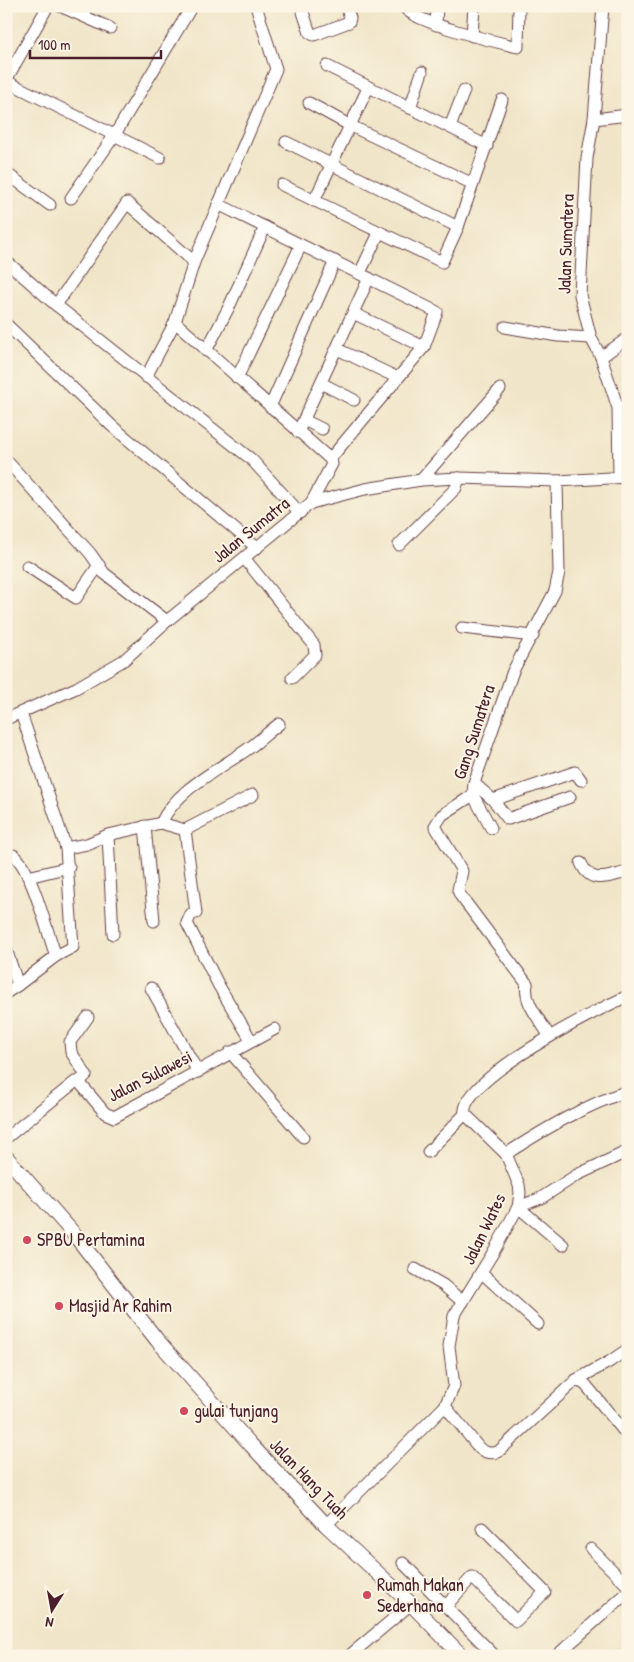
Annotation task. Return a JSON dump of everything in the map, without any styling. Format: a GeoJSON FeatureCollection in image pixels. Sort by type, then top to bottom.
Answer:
{"type":"FeatureCollection","features":[{"type":"Feature","properties":{"kind":"main road","name":"Jalan Hang Tuah"},"geometry":{"type":"LineString","coordinates":[[6,1157],[74,1234],[157,1340],[326,1525],[462,1656]]}},
{"type":"Feature","properties":{"kind":"street"},"geometry":{"type":"LineString","coordinates":[[48,6],[6,80],[160,158]]}},
{"type":"Feature","properties":{"kind":"street"},"geometry":{"type":"LineString","coordinates":[[60,6],[110,28]]}},
{"type":"Feature","properties":{"kind":"street"},"geometry":{"type":"LineString","coordinates":[[71,198],[114,136],[192,6]]}},
{"type":"Feature","properties":{"kind":"street"},"geometry":{"type":"LineString","coordinates":[[146,377],[174,322],[194,262],[276,68],[256,6]]}},
{"type":"Feature","properties":{"kind":"street"},"geometry":{"type":"LineString","coordinates":[[301,6],[310,33],[314,34],[349,22],[350,18],[346,6]]}},
{"type":"Feature","properties":{"kind":"street"},"geometry":{"type":"LineString","coordinates":[[404,6],[406,11],[436,24],[472,36],[518,47],[519,6]]}},
{"type":"Feature","properties":{"kind":"street"},"geometry":{"type":"LineString","coordinates":[[436,24],[437,6]]}},
{"type":"Feature","properties":{"kind":"street"},"geometry":{"type":"LineString","coordinates":[[472,36],[474,6]]}},
{"type":"Feature","properties":{"kind":"street","name":"Jalan Sumatera"},"geometry":{"type":"LineString","coordinates":[[603,6],[594,118],[587,158],[580,285],[582,305],[591,338],[623,405],[623,477]]}},
{"type":"Feature","properties":{"kind":"street"},"geometry":{"type":"LineString","coordinates":[[327,66],[487,146]]}},
{"type":"Feature","properties":{"kind":"street"},"geometry":{"type":"LineString","coordinates":[[410,108],[422,72]]}},
{"type":"Feature","properties":{"kind":"street"},"geometry":{"type":"LineString","coordinates":[[314,201],[330,163],[368,88]]}},
{"type":"Feature","properties":{"kind":"street"},"geometry":{"type":"LineString","coordinates":[[450,127],[464,91]]}},
{"type":"Feature","properties":{"kind":"street"},"geometry":{"type":"LineString","coordinates":[[282,185],[440,262],[444,261],[458,227],[502,100]]}},
{"type":"Feature","properties":{"kind":"street"},"geometry":{"type":"LineString","coordinates":[[309,103],[349,125],[473,184]]}},
{"type":"Feature","properties":{"kind":"street"},"geometry":{"type":"LineString","coordinates":[[594,118],[628,115]]}},
{"type":"Feature","properties":{"kind":"street"},"geometry":{"type":"LineString","coordinates":[[286,142],[458,227]]}},
{"type":"Feature","properties":{"kind":"street"},"geometry":{"type":"LineString","coordinates":[[6,173],[50,205]]}},
{"type":"Feature","properties":{"kind":"street"},"geometry":{"type":"LineString","coordinates":[[56,305],[128,203],[194,262]]}},
{"type":"Feature","properties":{"kind":"street"},"geometry":{"type":"LineString","coordinates":[[218,204],[437,312],[424,347],[330,460]]}},
{"type":"Feature","properties":{"kind":"street"},"geometry":{"type":"LineString","coordinates":[[206,351],[229,307],[265,227]]}},
{"type":"Feature","properties":{"kind":"street"},"geometry":{"type":"LineString","coordinates":[[298,432],[353,313],[379,233]]}},
{"type":"Feature","properties":{"kind":"street"},"geometry":{"type":"LineString","coordinates":[[237,378],[301,245]]}},
{"type":"Feature","properties":{"kind":"street"},"geometry":{"type":"LineString","coordinates":[[6,261],[56,305],[251,459],[300,513]]}},
{"type":"Feature","properties":{"kind":"street"},"geometry":{"type":"LineString","coordinates":[[270,407],[335,261]]}},
{"type":"Feature","properties":{"kind":"street"},"geometry":{"type":"LineString","coordinates":[[353,313],[424,347]]}},
{"type":"Feature","properties":{"kind":"street"},"geometry":{"type":"LineString","coordinates":[[174,322],[330,460],[332,464],[329,472],[311,503]]}},
{"type":"Feature","properties":{"kind":"street"},"geometry":{"type":"LineString","coordinates":[[6,324],[112,426],[257,548]]}},
{"type":"Feature","properties":{"kind":"street"},"geometry":{"type":"LineString","coordinates":[[505,327],[558,336],[591,338]]}},
{"type":"Feature","properties":{"kind":"street"},"geometry":{"type":"LineString","coordinates":[[601,357],[628,338]]}},
{"type":"Feature","properties":{"kind":"street"},"geometry":{"type":"LineString","coordinates":[[337,349],[398,378]]}},
{"type":"Feature","properties":{"kind":"street"},"geometry":{"type":"LineString","coordinates":[[321,383],[354,400]]}},
{"type":"Feature","properties":{"kind":"street"},"geometry":{"type":"LineString","coordinates":[[421,480],[500,389]]}},
{"type":"Feature","properties":{"kind":"street"},"geometry":{"type":"LineString","coordinates":[[304,420],[322,429]]}},
{"type":"Feature","properties":{"kind":"street"},"geometry":{"type":"LineString","coordinates":[[6,460],[104,573],[167,621]]}},
{"type":"Feature","properties":{"kind":"street","name":"Jalan Sumatra"},"geometry":{"type":"LineString","coordinates":[[6,719],[76,688],[116,665],[311,503],[365,489],[421,480],[459,478],[557,480],[623,477]]}},
{"type":"Feature","properties":{"kind":"street"},"geometry":{"type":"LineString","coordinates":[[399,545],[456,488],[459,478]]}},
{"type":"Feature","properties":{"kind":"street","name":"Gang Sumatera"},"geometry":{"type":"LineString","coordinates":[[549,1036],[525,992],[531,982],[460,895],[458,890],[462,871],[436,829],[438,818],[473,796],[474,783],[513,671],[555,592],[559,572],[557,480]]}},
{"type":"Feature","properties":{"kind":"street"},"geometry":{"type":"LineString","coordinates":[[245,559],[314,644],[315,655],[292,678]]}},
{"type":"Feature","properties":{"kind":"street"},"geometry":{"type":"LineString","coordinates":[[27,566],[76,598],[99,565]]}},
{"type":"Feature","properties":{"kind":"street"},"geometry":{"type":"LineString","coordinates":[[462,628],[533,636]]}},
{"type":"Feature","properties":{"kind":"street"},"geometry":{"type":"LineString","coordinates":[[6,993],[56,956],[73,947],[69,867],[66,848],[21,713]]}},
{"type":"Feature","properties":{"kind":"street"},"geometry":{"type":"LineString","coordinates":[[161,823],[167,809],[183,794],[253,746],[279,724]]}},
{"type":"Feature","properties":{"kind":"street"},"geometry":{"type":"LineString","coordinates":[[493,800],[575,772],[581,780]]}},
{"type":"Feature","properties":{"kind":"street"},"geometry":{"type":"LineString","coordinates":[[474,783],[493,800],[508,819],[570,797]]}},
{"type":"Feature","properties":{"kind":"street"},"geometry":{"type":"LineString","coordinates":[[66,848],[87,844],[108,834],[161,823],[185,830],[253,795]]}},
{"type":"Feature","properties":{"kind":"street"},"geometry":{"type":"LineString","coordinates":[[473,796],[491,828]]}},
{"type":"Feature","properties":{"kind":"street"},"geometry":{"type":"LineString","coordinates":[[144,826],[154,921]]}},
{"type":"Feature","properties":{"kind":"street"},"geometry":{"type":"LineString","coordinates":[[185,830],[196,913],[191,914],[187,923],[219,986],[251,1040]]}},
{"type":"Feature","properties":{"kind":"street"},"geometry":{"type":"LineString","coordinates":[[108,834],[114,934]]}},
{"type":"Feature","properties":{"kind":"street"},"geometry":{"type":"LineString","coordinates":[[6,855],[12,854],[17,857],[28,877],[56,956]]}},
{"type":"Feature","properties":{"kind":"street"},"geometry":{"type":"LineString","coordinates":[[581,863],[587,874],[594,878],[628,872]]}},
{"type":"Feature","properties":{"kind":"street"},"geometry":{"type":"LineString","coordinates":[[28,877],[69,867]]}},
{"type":"Feature","properties":{"kind":"street"},"geometry":{"type":"LineString","coordinates":[[6,949],[18,985]]}},
{"type":"Feature","properties":{"kind":"street"},"geometry":{"type":"LineString","coordinates":[[151,988],[198,1072]]}},
{"type":"Feature","properties":{"kind":"street"},"geometry":{"type":"LineString","coordinates":[[428,1152],[465,1114],[467,1101],[493,1076],[549,1036],[628,996]]}},
{"type":"Feature","properties":{"kind":"street"},"geometry":{"type":"LineString","coordinates":[[79,1082],[86,1075],[71,1052],[70,1042],[88,1017]]}},
{"type":"Feature","properties":{"kind":"street","name":"Jalan Sulawesi"},"geometry":{"type":"LineString","coordinates":[[6,1138],[71,1084],[79,1082],[106,1113],[114,1117],[275,1028]]}},
{"type":"Feature","properties":{"kind":"street"},"geometry":{"type":"LineString","coordinates":[[230,1052],[303,1137]]}},
{"type":"Feature","properties":{"kind":"street"},"geometry":{"type":"LineString","coordinates":[[506,1154],[558,1121],[606,1098],[628,1091]]}},
{"type":"Feature","properties":{"kind":"street","name":"Jalan Wates"},"geometry":{"type":"LineString","coordinates":[[326,1525],[445,1406],[454,1386],[454,1371],[449,1346],[454,1316],[482,1273],[518,1207],[519,1185],[506,1154],[465,1114]]}},
{"type":"Feature","properties":{"kind":"street"},"geometry":{"type":"LineString","coordinates":[[563,1246],[518,1207],[541,1198],[577,1174],[624,1153]]}},
{"type":"Feature","properties":{"kind":"street"},"geometry":{"type":"LineString","coordinates":[[415,1269],[443,1286],[463,1302]]}},
{"type":"Feature","properties":{"kind":"street"},"geometry":{"type":"LineString","coordinates":[[482,1273],[538,1324]]}},
{"type":"Feature","properties":{"kind":"street"},"geometry":{"type":"LineString","coordinates":[[445,1406],[479,1448],[484,1452],[498,1452],[576,1380],[628,1349]]}},
{"type":"Feature","properties":{"kind":"street"},"geometry":{"type":"LineString","coordinates":[[576,1380],[585,1384],[628,1436]]}},
{"type":"Feature","properties":{"kind":"street"},"geometry":{"type":"LineString","coordinates":[[446,1606],[472,1577],[516,1621],[545,1592],[482,1528]]}},
{"type":"Feature","properties":{"kind":"street"},"geometry":{"type":"LineString","coordinates":[[591,1549],[628,1586]]}},
{"type":"Feature","properties":{"kind":"street"},"geometry":{"type":"LineString","coordinates":[[403,1564],[495,1656]]}},
{"type":"Feature","properties":{"kind":"street"},"geometry":{"type":"LineString","coordinates":[[556,1656],[628,1592]]}},
{"type":"Feature","properties":{"kind":"street"},"geometry":{"type":"LineString","coordinates":[[349,1656],[410,1604]]}},
{"type":"Feature","properties":{"kind":"place","name":"SPBU Pertamina"},"geometry":{"type":"Point","coordinates":[27,1240]}},
{"type":"Feature","properties":{"kind":"place","name":"Masjid Ar Rahim"},"geometry":{"type":"Point","coordinates":[59,1306]}},
{"type":"Feature","properties":{"kind":"place","name":"gulai tunjang"},"geometry":{"type":"Point","coordinates":[184,1411]}},
{"type":"Feature","properties":{"kind":"place","name":"Rumah Makan Sederhana"},"geometry":{"type":"Point","coordinates":[367,1595]}}]}
